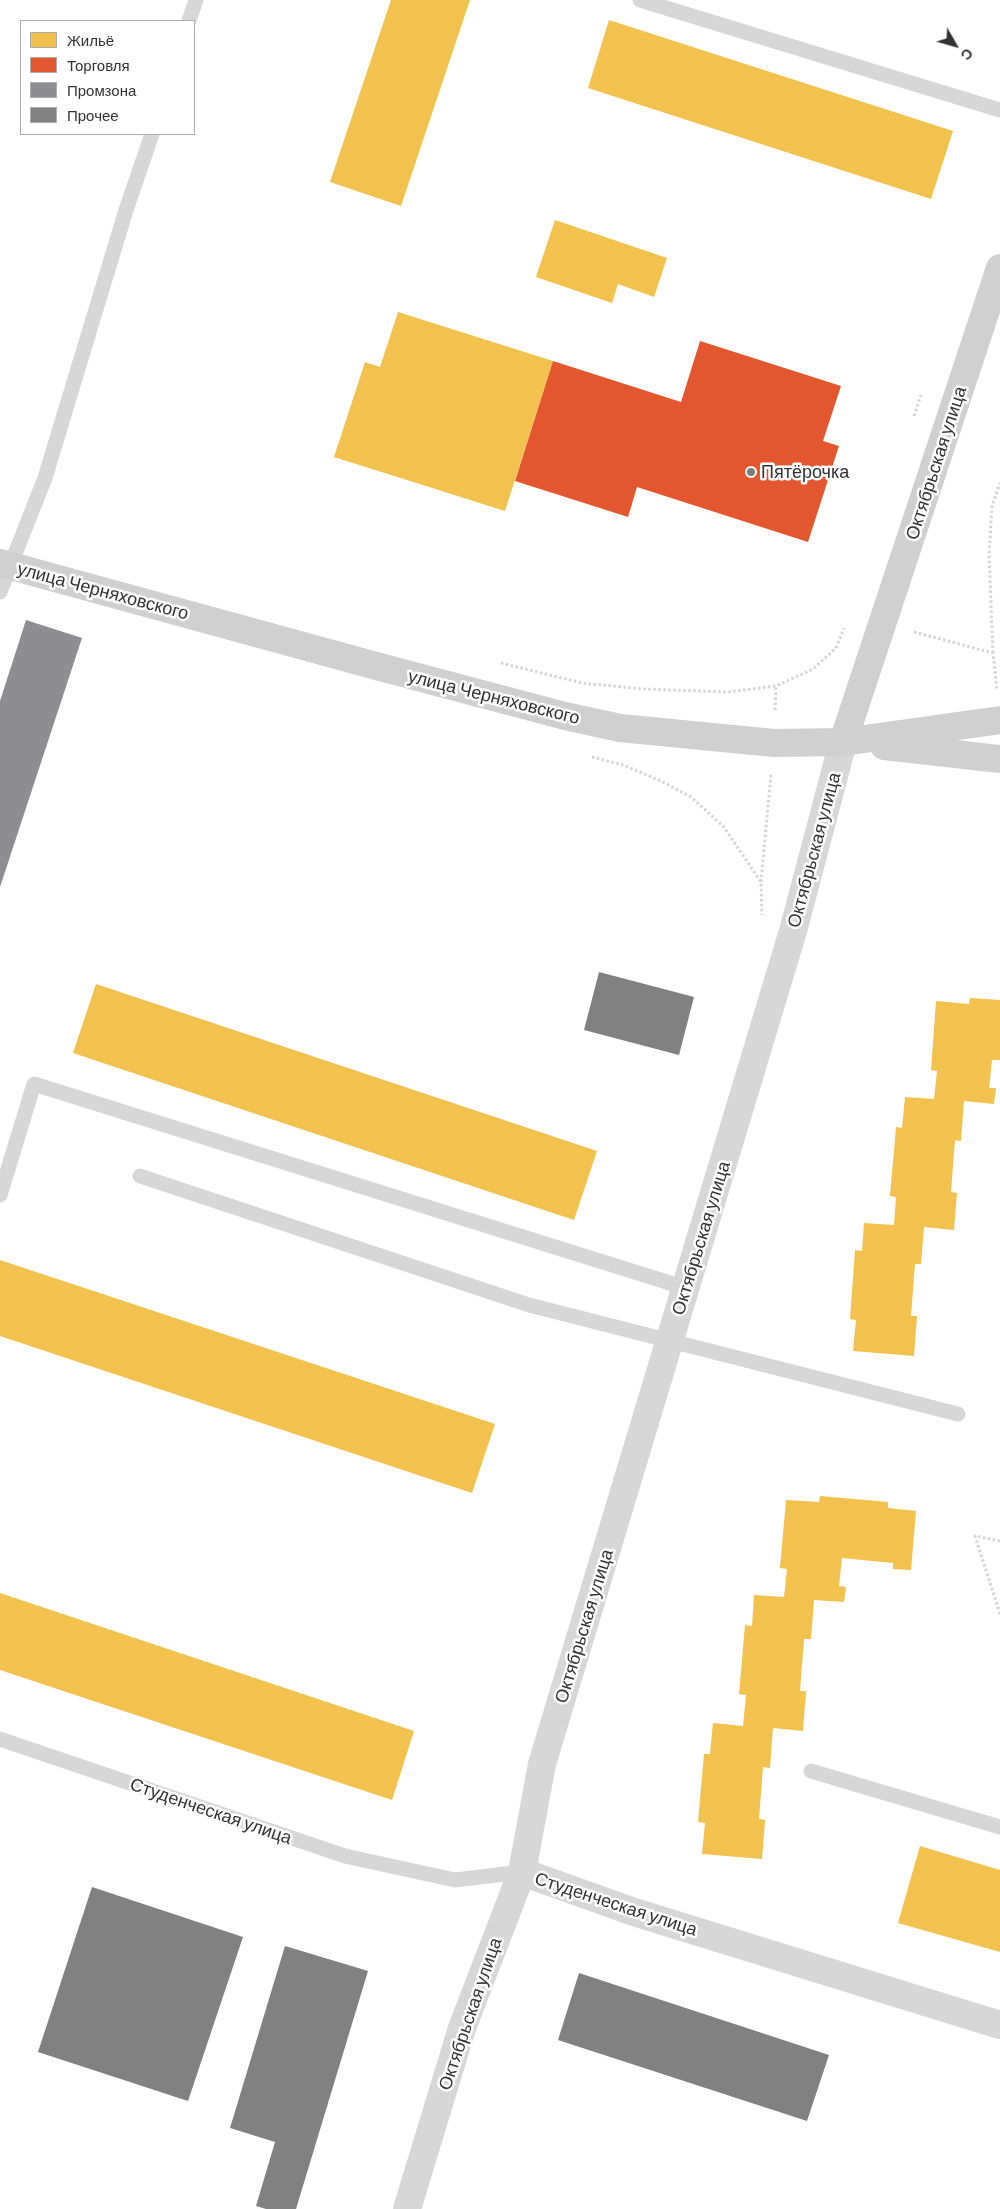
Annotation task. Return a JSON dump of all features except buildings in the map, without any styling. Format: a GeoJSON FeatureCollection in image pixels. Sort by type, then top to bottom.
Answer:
{"type":"FeatureCollection","features":[{"type":"Feature","properties":{"kind":"street","name":"Октябрьская улица"},"geometry":{"type":"LineString","coordinates":[[407,2209],[462,2028],[522,1872],[542,1764],[793,931],[843,742],[1000,268]]}},
{"type":"Feature","properties":{"kind":"street","name":"улица Черняховского"},"geometry":{"type":"LineString","coordinates":[[0,563],[380,667],[565,716],[620,728],[774,743],[843,742],[1000,720]]}},
{"type":"Feature","properties":{"kind":"street"},"geometry":{"type":"LineString","coordinates":[[843,742],[1000,759]]}},
{"type":"Feature","properties":{"kind":"street","name":"Студенческая улица"},"geometry":{"type":"LineString","coordinates":[[522,1872],[634,1912],[1000,2024]]}},
{"type":"Feature","properties":{"kind":"lane"},"geometry":{"type":"LineString","coordinates":[[189,20],[196,0]]}},
{"type":"Feature","properties":{"kind":"lane"},"geometry":{"type":"LineString","coordinates":[[640,0],[1000,110]]}},
{"type":"Feature","properties":{"kind":"lane"},"geometry":{"type":"LineString","coordinates":[[0,592],[45,478],[126,210],[152,135]]}},
{"type":"Feature","properties":{"kind":"lane"},"geometry":{"type":"LineString","coordinates":[[0,1195],[34,1084],[686,1288]]}},
{"type":"Feature","properties":{"kind":"lane"},"geometry":{"type":"LineString","coordinates":[[140,1176],[529,1304],[958,1414]]}},
{"type":"Feature","properties":{"kind":"lane","name":"Студенческая улица"},"geometry":{"type":"LineString","coordinates":[[0,1739],[345,1856],[455,1880],[522,1872]]}},
{"type":"Feature","properties":{"kind":"lane"},"geometry":{"type":"LineString","coordinates":[[811,1771],[1000,1827]]}},
{"type":"Feature","properties":{"kind":"path"},"geometry":{"type":"LineString","coordinates":[[912,423],[921,395]]}},
{"type":"Feature","properties":{"kind":"path"},"geometry":{"type":"LineString","coordinates":[[1000,483],[992,506],[989,554],[993,653],[1000,720]]}},
{"type":"Feature","properties":{"kind":"path"},"geometry":{"type":"LineString","coordinates":[[496,662],[582,683],[644,689],[728,692],[776,686],[813,669],[836,648],[851,613],[883,624],[993,653]]}},
{"type":"Feature","properties":{"kind":"path"},"geometry":{"type":"LineString","coordinates":[[762,918],[761,882],[774,743],[776,686]]}},
{"type":"Feature","properties":{"kind":"path"},"geometry":{"type":"LineString","coordinates":[[584,755],[623,765],[661,781],[691,797],[723,826],[761,882]]}},
{"type":"Feature","properties":{"kind":"path"},"geometry":{"type":"LineString","coordinates":[[1000,1541],[975,1536],[1000,1614]]}},
{"type":"Feature","properties":{"kind":"place","name":"Пятёрочка"},"geometry":{"type":"Point","coordinates":[751,472]}}]}
